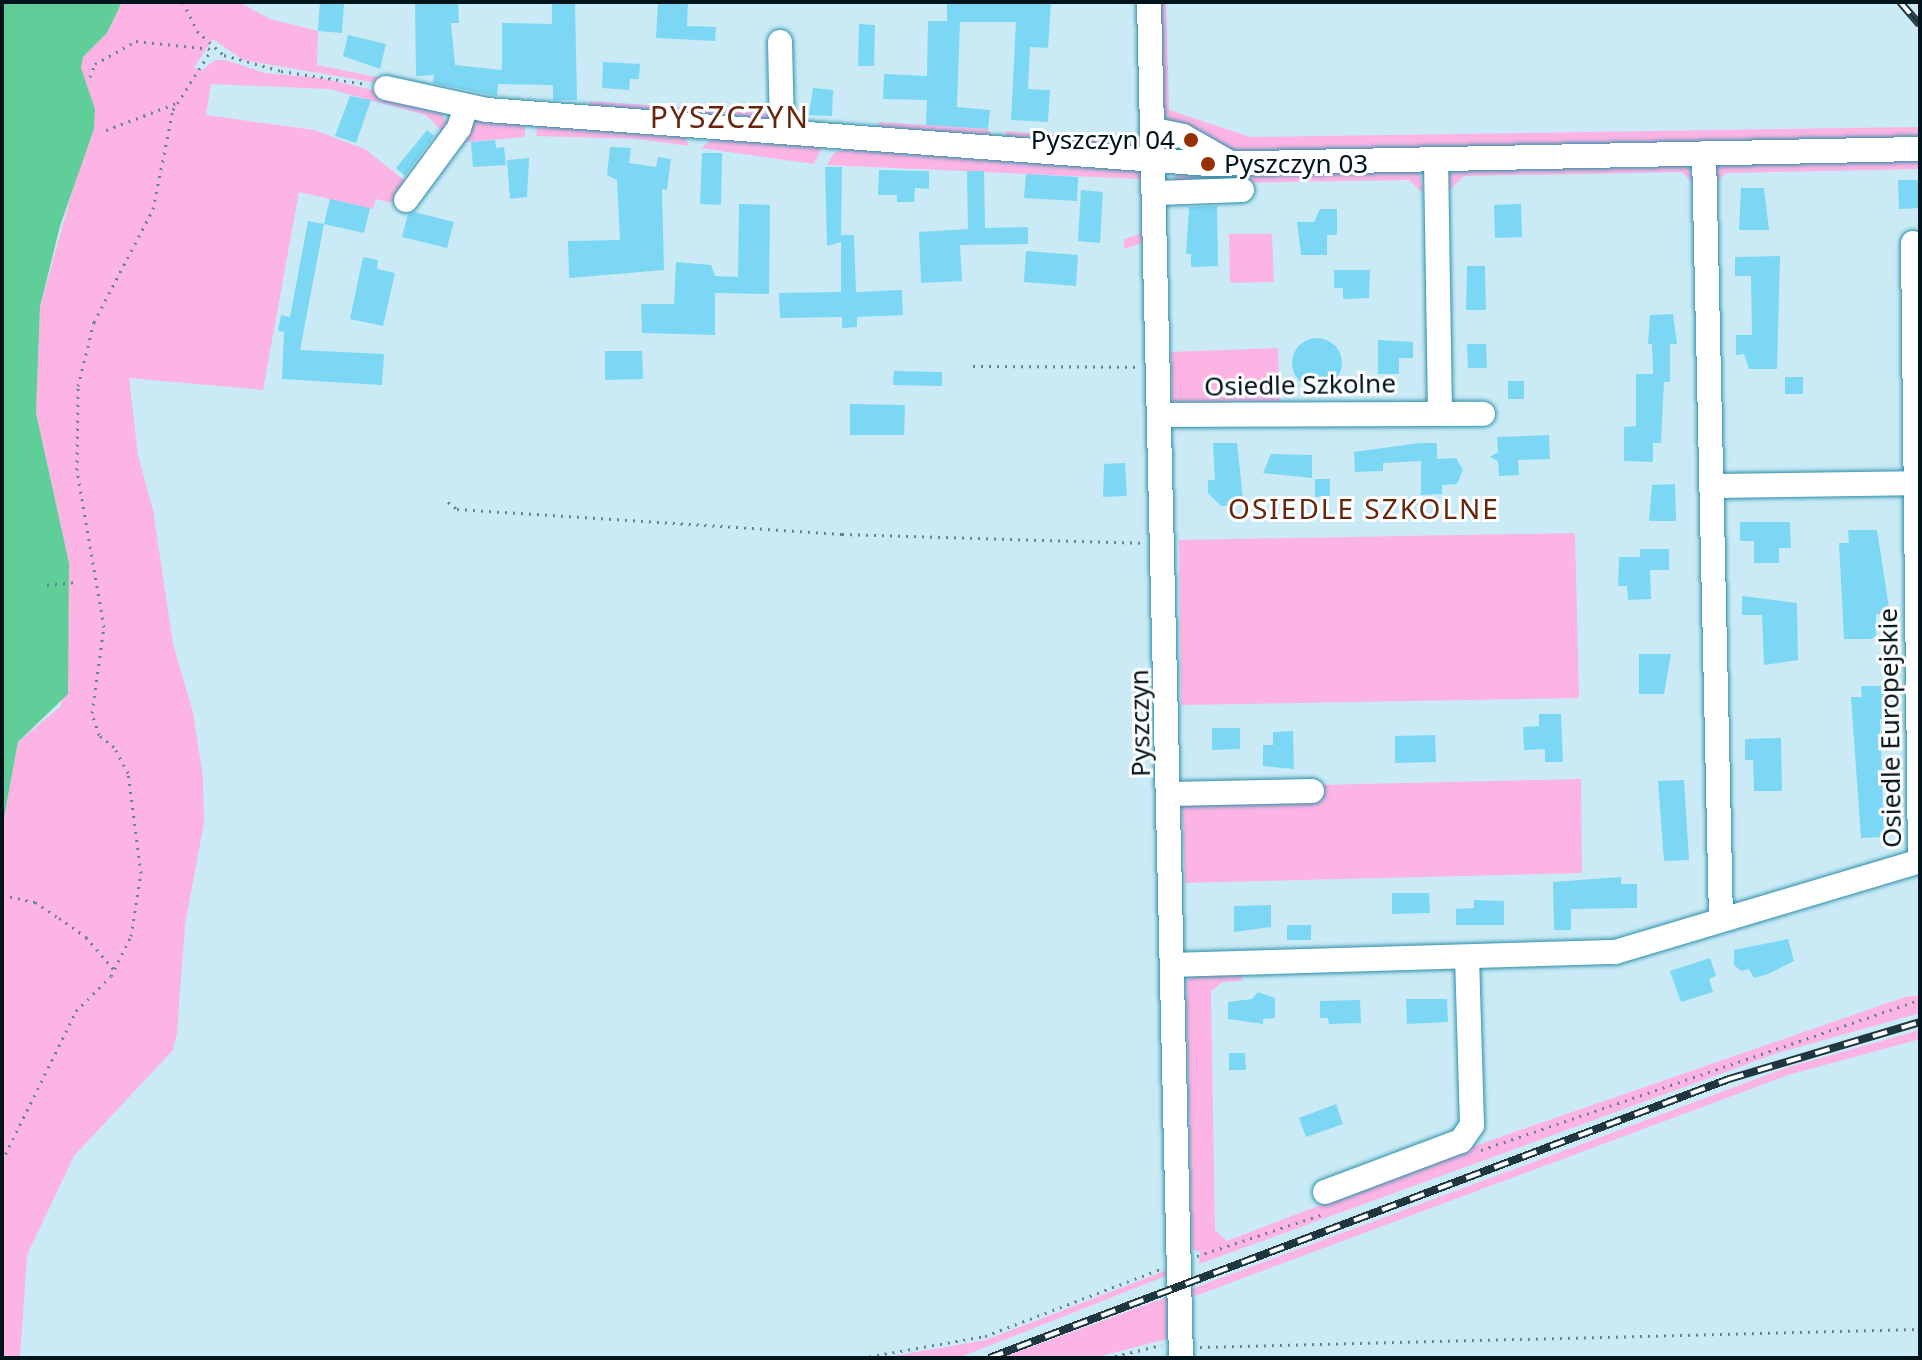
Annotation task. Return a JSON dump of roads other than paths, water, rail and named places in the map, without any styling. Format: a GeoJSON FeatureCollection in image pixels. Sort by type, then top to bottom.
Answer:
{"type":"FeatureCollection","features":[{"type":"Feature","properties":{"kind":"street","name":"Pyszczyn"},"geometry":{"type":"LineString","coordinates":[[1149,2],[1157,193],[1181,1351]]}},
{"type":"Feature","properties":{"kind":"street"},"geometry":{"type":"LineString","coordinates":[[780,42],[782,132]]}},
{"type":"Feature","properties":{"kind":"street"},"geometry":{"type":"LineString","coordinates":[[386,88],[466,106],[782,132],[1231,163],[1920,149]]}},
{"type":"Feature","properties":{"kind":"street"},"geometry":{"type":"LineString","coordinates":[[406,200],[459,128],[466,106]]}},
{"type":"Feature","properties":{"kind":"street"},"geometry":{"type":"LineString","coordinates":[[1155,130],[1183,136],[1231,163]]}},
{"type":"Feature","properties":{"kind":"street"},"geometry":{"type":"LineString","coordinates":[[1704,153],[1721,919]]}},
{"type":"Feature","properties":{"kind":"street"},"geometry":{"type":"LineString","coordinates":[[1436,159],[1440,411]]}},
{"type":"Feature","properties":{"kind":"street"},"geometry":{"type":"LineString","coordinates":[[1157,193],[1242,190]]}},
{"type":"Feature","properties":{"kind":"street","name":"Osiedle Europejskie"},"geometry":{"type":"LineString","coordinates":[[1173,965],[1615,952],[1920,861],[1913,243]]}},
{"type":"Feature","properties":{"kind":"street","name":"Osiedle Szkolne"},"geometry":{"type":"LineString","coordinates":[[1160,415],[1440,411],[1483,414]]}},
{"type":"Feature","properties":{"kind":"street"},"geometry":{"type":"LineString","coordinates":[[1712,486],[1916,483]]}},
{"type":"Feature","properties":{"kind":"street"},"geometry":{"type":"LineString","coordinates":[[1169,794],[1312,791]]}},
{"type":"Feature","properties":{"kind":"street"},"geometry":{"type":"LineString","coordinates":[[1332,1200],[1461,1141],[1472,1125],[1467,957]]}},
{"type":"Feature","properties":{"kind":"railway"},"geometry":{"type":"LineString","coordinates":[[1900,2],[1920,25]]}},
{"type":"Feature","properties":{"kind":"railway"},"geometry":{"type":"LineString","coordinates":[[989,1358],[1729,1079],[1920,1022]]}},
{"type":"Feature","properties":{"kind":"place","name":"Pyszczyn 04"},"geometry":{"type":"Point","coordinates":[1191,140]}},
{"type":"Feature","properties":{"kind":"place","name":"Pyszczyn 03"},"geometry":{"type":"Point","coordinates":[1208,164]}},
{"type":"Feature","properties":{"kind":"district","name":"PYSZCZYN"},"geometry":{"type":"Point","coordinates":[730,117]}},
{"type":"Feature","properties":{"kind":"district","name":"OSIEDLE SZKOLNE"},"geometry":{"type":"Point","coordinates":[1364,508]}}]}
